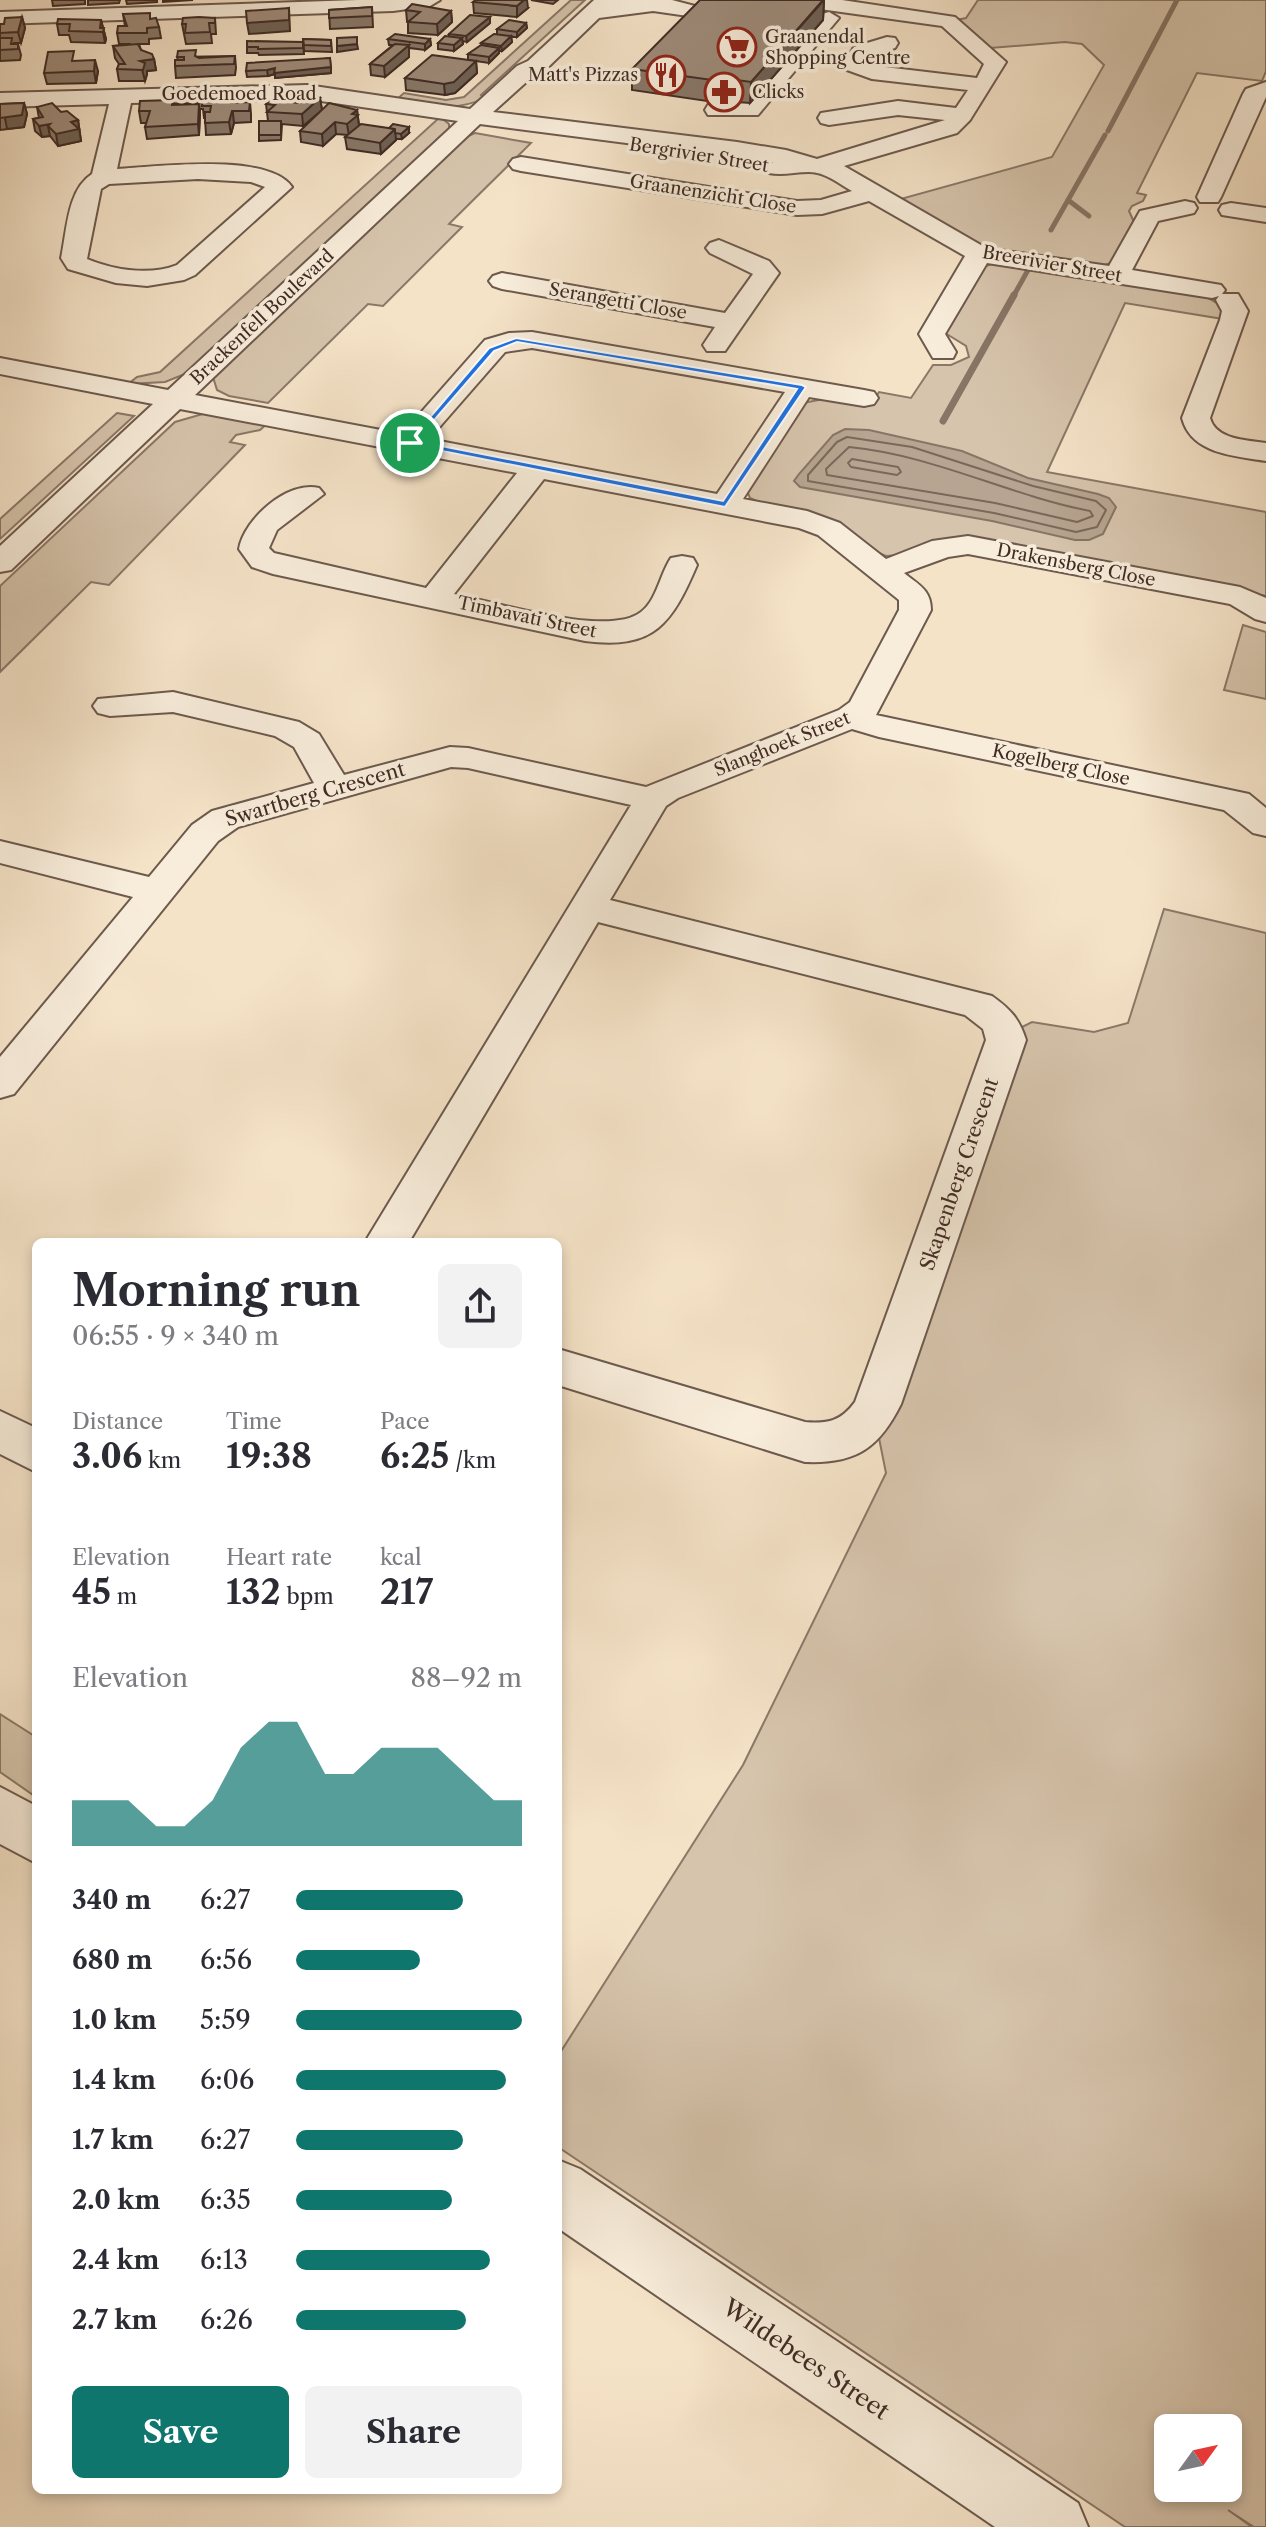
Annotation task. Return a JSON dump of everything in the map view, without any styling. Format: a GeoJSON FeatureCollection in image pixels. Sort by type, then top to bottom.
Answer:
{"type":"FeatureCollection","features":[{"type":"Feature","properties":{"kind":"street"},"geometry":{"type":"LineString","coordinates":[[0,18],[225,5],[393,5],[430,0]]}},
{"type":"Feature","properties":{"kind":"street"},"geometry":{"type":"LineString","coordinates":[[798,0],[948,21],[993,59],[994,68],[962,115],[898,108],[829,118]]}},
{"type":"Feature","properties":{"kind":"street"},"geometry":{"type":"LineString","coordinates":[[597,4],[686,5]]}},
{"type":"Feature","properties":{"kind":"street","name":"Brackenfell Boulevard"},"geometry":{"type":"LineString","coordinates":[[0,563],[504,90],[525,71],[536,66],[597,4]]}},
{"type":"Feature","properties":{"kind":"street"},"geometry":{"type":"LineString","coordinates":[[0,8],[20,8],[26,17]]}},
{"type":"Feature","properties":{"kind":"street"},"geometry":{"type":"LineString","coordinates":[[696,134],[750,110],[829,18]]}},
{"type":"Feature","properties":{"kind":"street"},"geometry":{"type":"LineString","coordinates":[[887,43],[862,52],[855,65],[872,72],[983,85]]}},
{"type":"Feature","properties":{"kind":"street"},"geometry":{"type":"LineString","coordinates":[[1209,197],[1254,94],[1266,89]]}},
{"type":"Feature","properties":{"kind":"street"},"geometry":{"type":"LineString","coordinates":[[504,90],[508,111],[518,123]]}},
{"type":"Feature","properties":{"kind":"street","name":"Goedemoed Road"},"geometry":{"type":"LineString","coordinates":[[0,100],[307,92],[477,117]]}},
{"type":"Feature","properties":{"kind":"street"},"geometry":{"type":"LineString","coordinates":[[103,177],[237,172],[270,178],[280,187],[186,270],[166,278],[147,279],[87,268],[74,258],[88,189],[103,177],[122,96]]}},
{"type":"Feature","properties":{"kind":"street","name":"Bergrivier Street"},"geometry":{"type":"LineString","coordinates":[[477,117],[595,134],[622,143],[696,134],[768,168],[812,166],[942,131],[955,124],[962,115]]}},
{"type":"Feature","properties":{"kind":"street","name":"Graanenzicht Close"},"geometry":{"type":"LineString","coordinates":[[521,164],[806,208],[822,207],[873,192]]}},
{"type":"Feature","properties":{"kind":"street","name":"Breerivier Street"},"geometry":{"type":"LineString","coordinates":[[812,166],[833,170],[979,254],[1237,293],[1233,320],[1196,418],[1196,426],[1199,432],[1224,444],[1266,452]]}},
{"type":"Feature","properties":{"kind":"street"},"geometry":{"type":"LineString","coordinates":[[581,194],[598,176]]}},
{"type":"Feature","properties":{"kind":"street"},"geometry":{"type":"LineString","coordinates":[[1185,208],[1188,200],[1209,197],[1223,201],[1231,210],[1266,215]]}},
{"type":"Feature","properties":{"kind":"street"},"geometry":{"type":"LineString","coordinates":[[1117,275],[1149,216],[1185,208],[1194,214],[1224,216],[1231,210]]}},
{"type":"Feature","properties":{"kind":"street"},"geometry":{"type":"LineString","coordinates":[[700,369],[766,273],[760,266],[719,248]]}},
{"type":"Feature","properties":{"kind":"street"},"geometry":{"type":"LineString","coordinates":[[943,352],[932,334],[979,254]]}},
{"type":"Feature","properties":{"kind":"street","name":"Serangetti Close"},"geometry":{"type":"LineString","coordinates":[[502,281],[733,322]]}},
{"type":"Feature","properties":{"kind":"street"},"geometry":{"type":"LineString","coordinates":[[410,443],[491,350],[509,341],[532,340],[864,398]]}},
{"type":"Feature","properties":{"kind":"street","name":"Slanghoek Street"},"geometry":{"type":"LineString","coordinates":[[0,366],[819,523],[912,592],[916,604],[868,704],[851,717],[666,790],[652,799]]}},
{"type":"Feature","properties":{"kind":"street"},"geometry":{"type":"LineString","coordinates":[[725,504],[802,387]]}},
{"type":"Feature","properties":{"kind":"street","name":"Timbavati Street"},"geometry":{"type":"LineString","coordinates":[[435,597],[536,469]]}},
{"type":"Feature","properties":{"kind":"street","name":"Timbavati Street"},"geometry":{"type":"LineString","coordinates":[[309,494],[284,510],[256,537],[254,549],[263,560],[585,631],[614,632],[655,616],[682,565]]}},
{"type":"Feature","properties":{"kind":"street","name":"Drakensberg Close"},"geometry":{"type":"LineString","coordinates":[[884,570],[943,548],[968,545],[1240,596],[1266,612]]}},
{"type":"Feature","properties":{"kind":"street"},"geometry":{"type":"LineString","coordinates":[[110,706],[173,702],[287,729],[307,741],[334,788]]}},
{"type":"Feature","properties":{"kind":"street","name":"Kogelberg Close"},"geometry":{"type":"LineString","coordinates":[[851,717],[879,727],[1236,802],[1266,825]]}},
{"type":"Feature","properties":{"kind":"street","name":"Swartberg Crescent"},"geometry":{"type":"LineString","coordinates":[[0,1084],[13,1049],[218,822],[432,760],[459,757],[652,799]]}},
{"type":"Feature","properties":{"kind":"street"},"geometry":{"type":"LineString","coordinates":[[389,1238],[652,799]]}},
{"type":"Feature","properties":{"kind":"street"},"geometry":{"type":"LineString","coordinates":[[0,852],[157,891]]}},
{"type":"Feature","properties":{"kind":"street","name":"Skapenberg Crescent"},"geometry":{"type":"LineString","coordinates":[[562,1368],[805,1442],[836,1441],[864,1427],[878,1404],[1006,1040],[1001,1023],[978,1005],[588,907]]}},
{"type":"Feature","properties":{"kind":"street"},"geometry":{"type":"LineString","coordinates":[[0,1430],[32,1450]]}},
{"type":"Feature","properties":{"kind":"street"},"geometry":{"type":"LineString","coordinates":[[0,1813],[32,1834]]}},
{"type":"Feature","properties":{"kind":"street","name":"Wildebees Street"},"geometry":{"type":"LineString","coordinates":[[562,2194],[1054,2527]]}},
{"type":"Feature","properties":{"kind":"shaded area"},"geometry":{"type":"Polygon","coordinates":[[[571,0],[585,0],[481,95],[484,98],[474,103],[452,106],[396,100],[404,93],[446,100],[464,97],[571,0]]]}},
{"type":"Feature","properties":{"kind":"shaded area"},"geometry":{"type":"Polygon","coordinates":[[[978,0],[1266,0],[1266,71],[1262,81],[1197,73],[1137,193],[1146,195],[1129,211],[1134,222],[1111,263],[1101,266],[986,250],[897,200],[1052,157],[1104,65],[1082,44],[1065,42],[990,48],[956,20],[966,18],[978,0]]]}},
{"type":"Feature","properties":{"kind":"shaded area"},"geometry":{"type":"Polygon","coordinates":[[[440,117],[449,124],[449,131],[190,372],[165,382],[128,384],[137,377],[160,372],[440,117]]]}},
{"type":"Feature","properties":{"kind":"shaded area"},"geometry":{"type":"Polygon","coordinates":[[[475,133],[531,143],[449,224],[462,227],[383,306],[368,304],[268,403],[229,396],[217,390],[213,377],[466,137],[475,133]]]}},
{"type":"Feature","properties":{"kind":"shaded area"},"geometry":{"type":"Polygon","coordinates":[[[995,263],[1206,297],[1224,307],[1223,319],[1125,303],[1047,472],[1266,512],[1266,596],[970,540],[886,556],[750,498],[747,491],[803,403],[829,398],[871,405],[879,392],[911,398],[933,365],[951,365],[969,357],[966,346],[945,333],[983,267],[995,263]]]}},
{"type":"Feature","properties":{"kind":"shaded area"},"geometry":{"type":"Polygon","coordinates":[[[117,413],[134,416],[0,539],[0,519],[117,413]]]}},
{"type":"Feature","properties":{"kind":"shaded area"},"geometry":{"type":"Polygon","coordinates":[[[206,413],[268,423],[260,430],[236,435],[230,442],[245,445],[109,585],[91,582],[0,672],[0,586],[175,422],[206,413]]]}},
{"type":"Feature","properties":{"kind":"shaded area"},"geometry":{"type":"Polygon","coordinates":[[[1243,625],[1266,632],[1266,699],[1224,690],[1243,625]]]}},
{"type":"Feature","properties":{"kind":"shaded area"},"geometry":{"type":"Polygon","coordinates":[[[1164,909],[1266,933],[1266,2527],[1254,2527],[1228,2510],[1252,2527],[1125,2527],[562,2150],[562,2050],[743,1765],[886,1473],[878,1433],[1020,1028],[1032,1022],[1094,1032],[1128,1023],[1164,909]]]}},
{"type":"Feature","properties":{"kind":"shaded area"},"geometry":{"type":"Polygon","coordinates":[[[0,1714],[32,1734],[32,1794],[0,1772],[0,1714]]]}},
{"type":"Feature","properties":{"kind":"water"},"geometry":{"type":"Polygon","coordinates":[[[845,429],[869,430],[962,451],[1028,478],[1109,498],[1116,507],[1103,534],[1089,540],[1075,540],[992,521],[800,487],[794,481],[799,474],[833,435],[845,429]]]}},
{"type":"Feature","properties":{"kind":"building"},"geometry":{"type":"Polygon","coordinates":[[[524,0],[517,6],[473,2],[524,0]]]}},
{"type":"Feature","properties":{"kind":"building","name":"Graanendal Shopping Centre"},"geometry":{"type":"Polygon","coordinates":[[[700,0],[823,0],[751,82],[737,80],[734,83],[632,69],[700,0]]]}},
{"type":"Feature","properties":{"kind":"building"},"geometry":{"type":"Polygon","coordinates":[[[412,4],[451,11],[437,24],[408,22],[420,12],[406,10],[412,4]]]}},
{"type":"Feature","properties":{"kind":"building"},"geometry":{"type":"Polygon","coordinates":[[[372,7],[372,16],[329,18],[329,10],[372,7]]]}},
{"type":"Feature","properties":{"kind":"building"},"geometry":{"type":"Polygon","coordinates":[[[289,8],[289,20],[247,23],[246,11],[289,8]]]}},
{"type":"Feature","properties":{"kind":"building"},"geometry":{"type":"Polygon","coordinates":[[[150,13],[150,19],[156,18],[159,27],[147,28],[147,33],[117,33],[118,26],[127,26],[123,14],[150,13]]]}},
{"type":"Feature","properties":{"kind":"building"},"geometry":{"type":"Polygon","coordinates":[[[470,15],[490,17],[466,36],[449,34],[470,15]]]}},
{"type":"Feature","properties":{"kind":"building"},"geometry":{"type":"Polygon","coordinates":[[[22,17],[18,32],[0,33],[0,24],[4,24],[5,18],[22,17]]]}},
{"type":"Feature","properties":{"kind":"building"},"geometry":{"type":"Polygon","coordinates":[[[183,18],[215,18],[215,23],[209,23],[210,32],[185,33],[183,18]]]}},
{"type":"Feature","properties":{"kind":"building"},"geometry":{"type":"Polygon","coordinates":[[[58,19],[101,20],[100,28],[104,28],[103,32],[69,31],[70,24],[57,24],[58,19]]]}},
{"type":"Feature","properties":{"kind":"building"},"geometry":{"type":"Polygon","coordinates":[[[509,20],[526,23],[517,32],[497,29],[509,20]]]}},
{"type":"Feature","properties":{"kind":"building"},"geometry":{"type":"Polygon","coordinates":[[[395,34],[430,39],[425,44],[388,39],[395,34]]]}},
{"type":"Feature","properties":{"kind":"building"},"geometry":{"type":"Polygon","coordinates":[[[494,34],[511,36],[501,46],[481,43],[494,34]]]}},
{"type":"Feature","properties":{"kind":"building"},"geometry":{"type":"Polygon","coordinates":[[[445,36],[462,38],[454,45],[438,43],[445,36]]]}},
{"type":"Feature","properties":{"kind":"building"},"geometry":{"type":"Polygon","coordinates":[[[357,37],[357,44],[337,46],[337,38],[357,37]]]}},
{"type":"Feature","properties":{"kind":"building"},"geometry":{"type":"Polygon","coordinates":[[[0,38],[12,38],[11,44],[18,44],[18,49],[0,50],[0,38]]]}},
{"type":"Feature","properties":{"kind":"building"},"geometry":{"type":"Polygon","coordinates":[[[303,39],[331,40],[331,46],[304,45],[303,39]]]}},
{"type":"Feature","properties":{"kind":"building"},"geometry":{"type":"Polygon","coordinates":[[[247,41],[303,42],[303,48],[258,49],[247,47],[247,41]]]}},
{"type":"Feature","properties":{"kind":"building"},"geometry":{"type":"Polygon","coordinates":[[[138,44],[154,59],[140,61],[145,63],[143,70],[117,69],[119,64],[125,64],[113,46],[138,44]]]}},
{"type":"Feature","properties":{"kind":"building"},"geometry":{"type":"Polygon","coordinates":[[[395,44],[409,45],[384,66],[370,64],[395,44]]]}},
{"type":"Feature","properties":{"kind":"building"},"geometry":{"type":"Polygon","coordinates":[[[481,45],[499,48],[489,57],[468,54],[481,45]]]}},
{"type":"Feature","properties":{"kind":"building"},"geometry":{"type":"Polygon","coordinates":[[[196,50],[195,56],[199,58],[235,56],[234,64],[175,66],[175,60],[184,60],[184,57],[177,57],[178,51],[196,50]]]}},
{"type":"Feature","properties":{"kind":"building"},"geometry":{"type":"Polygon","coordinates":[[[74,51],[72,61],[95,60],[94,71],[44,73],[48,52],[74,51]]]}},
{"type":"Feature","properties":{"kind":"building"},"geometry":{"type":"Polygon","coordinates":[[[432,55],[476,61],[454,82],[444,84],[405,78],[432,55]]]}},
{"type":"Feature","properties":{"kind":"building"},"geometry":{"type":"Polygon","coordinates":[[[330,58],[331,67],[274,73],[275,68],[246,71],[247,63],[330,58]]]}},
{"type":"Feature","properties":{"kind":"building"},"geometry":{"type":"Polygon","coordinates":[[[231,96],[231,103],[250,102],[249,111],[232,111],[229,122],[205,123],[205,112],[210,112],[211,106],[202,106],[203,97],[231,96]]]}},
{"type":"Feature","properties":{"kind":"building"},"geometry":{"type":"Polygon","coordinates":[[[306,96],[320,98],[302,114],[267,112],[275,105],[266,104],[271,99],[298,103],[306,96]]]}},
{"type":"Feature","properties":{"kind":"building"},"geometry":{"type":"Polygon","coordinates":[[[202,98],[202,103],[174,104],[174,99],[202,98]]]}},
{"type":"Feature","properties":{"kind":"building"},"geometry":{"type":"Polygon","coordinates":[[[172,100],[172,105],[199,104],[198,124],[145,127],[150,111],[139,111],[140,101],[172,100]]]}},
{"type":"Feature","properties":{"kind":"building"},"geometry":{"type":"Polygon","coordinates":[[[24,103],[22,115],[0,118],[0,104],[24,103]]]}},
{"type":"Feature","properties":{"kind":"building"},"geometry":{"type":"Polygon","coordinates":[[[52,103],[61,112],[67,111],[78,120],[71,122],[79,129],[56,134],[48,126],[50,124],[39,126],[33,119],[43,117],[37,107],[52,103]]]}},
{"type":"Feature","properties":{"kind":"building"},"geometry":{"type":"Polygon","coordinates":[[[329,103],[357,110],[352,114],[358,115],[347,124],[335,122],[322,134],[300,131],[329,103]]]}},
{"type":"Feature","properties":{"kind":"building"},"geometry":{"type":"Polygon","coordinates":[[[259,121],[281,121],[281,135],[259,135],[259,121]]]}},
{"type":"Feature","properties":{"kind":"building"},"geometry":{"type":"Polygon","coordinates":[[[361,124],[395,129],[380,143],[345,137],[361,124]]]}},
{"type":"Feature","properties":{"kind":"building"},"geometry":{"type":"Polygon","coordinates":[[[393,124],[409,127],[401,134],[395,133],[395,129],[389,128],[393,124]]]}},
{"type":"Feature","properties":{"kind":"waterway"},"geometry":{"type":"LineString","coordinates":[[1108,131],[1177,0]]}},
{"type":"Feature","properties":{"kind":"waterway"},"geometry":{"type":"LineString","coordinates":[[1068,200],[1105,135]]}},
{"type":"Feature","properties":{"kind":"waterway"},"geometry":{"type":"LineString","coordinates":[[1051,230],[1068,200]]}},
{"type":"Feature","properties":{"kind":"waterway"},"geometry":{"type":"LineString","coordinates":[[1068,200],[1089,216]]}},
{"type":"Feature","properties":{"kind":"waterway"},"geometry":{"type":"LineString","coordinates":[[1013,297],[1028,270]]}},
{"type":"Feature","properties":{"kind":"waterway"},"geometry":{"type":"LineString","coordinates":[[943,421],[1014,295]]}},
{"type":"Feature","properties":{"kind":"place","name":"Graanendal Shopping Centre"},"geometry":{"type":"Point","coordinates":[737,47]}},
{"type":"Feature","properties":{"kind":"place","name":"Matt's Pizzas"},"geometry":{"type":"Point","coordinates":[666,75]}},
{"type":"Feature","properties":{"kind":"place","name":"Clicks"},"geometry":{"type":"Point","coordinates":[724,92]}},
{"type":"Feature","properties":{"kind":"route"},"geometry":{"type":"LineString","coordinates":[[516,340],[532,340],[802,387],[725,504],[410,443],[495,346],[516,340]]}}]}
